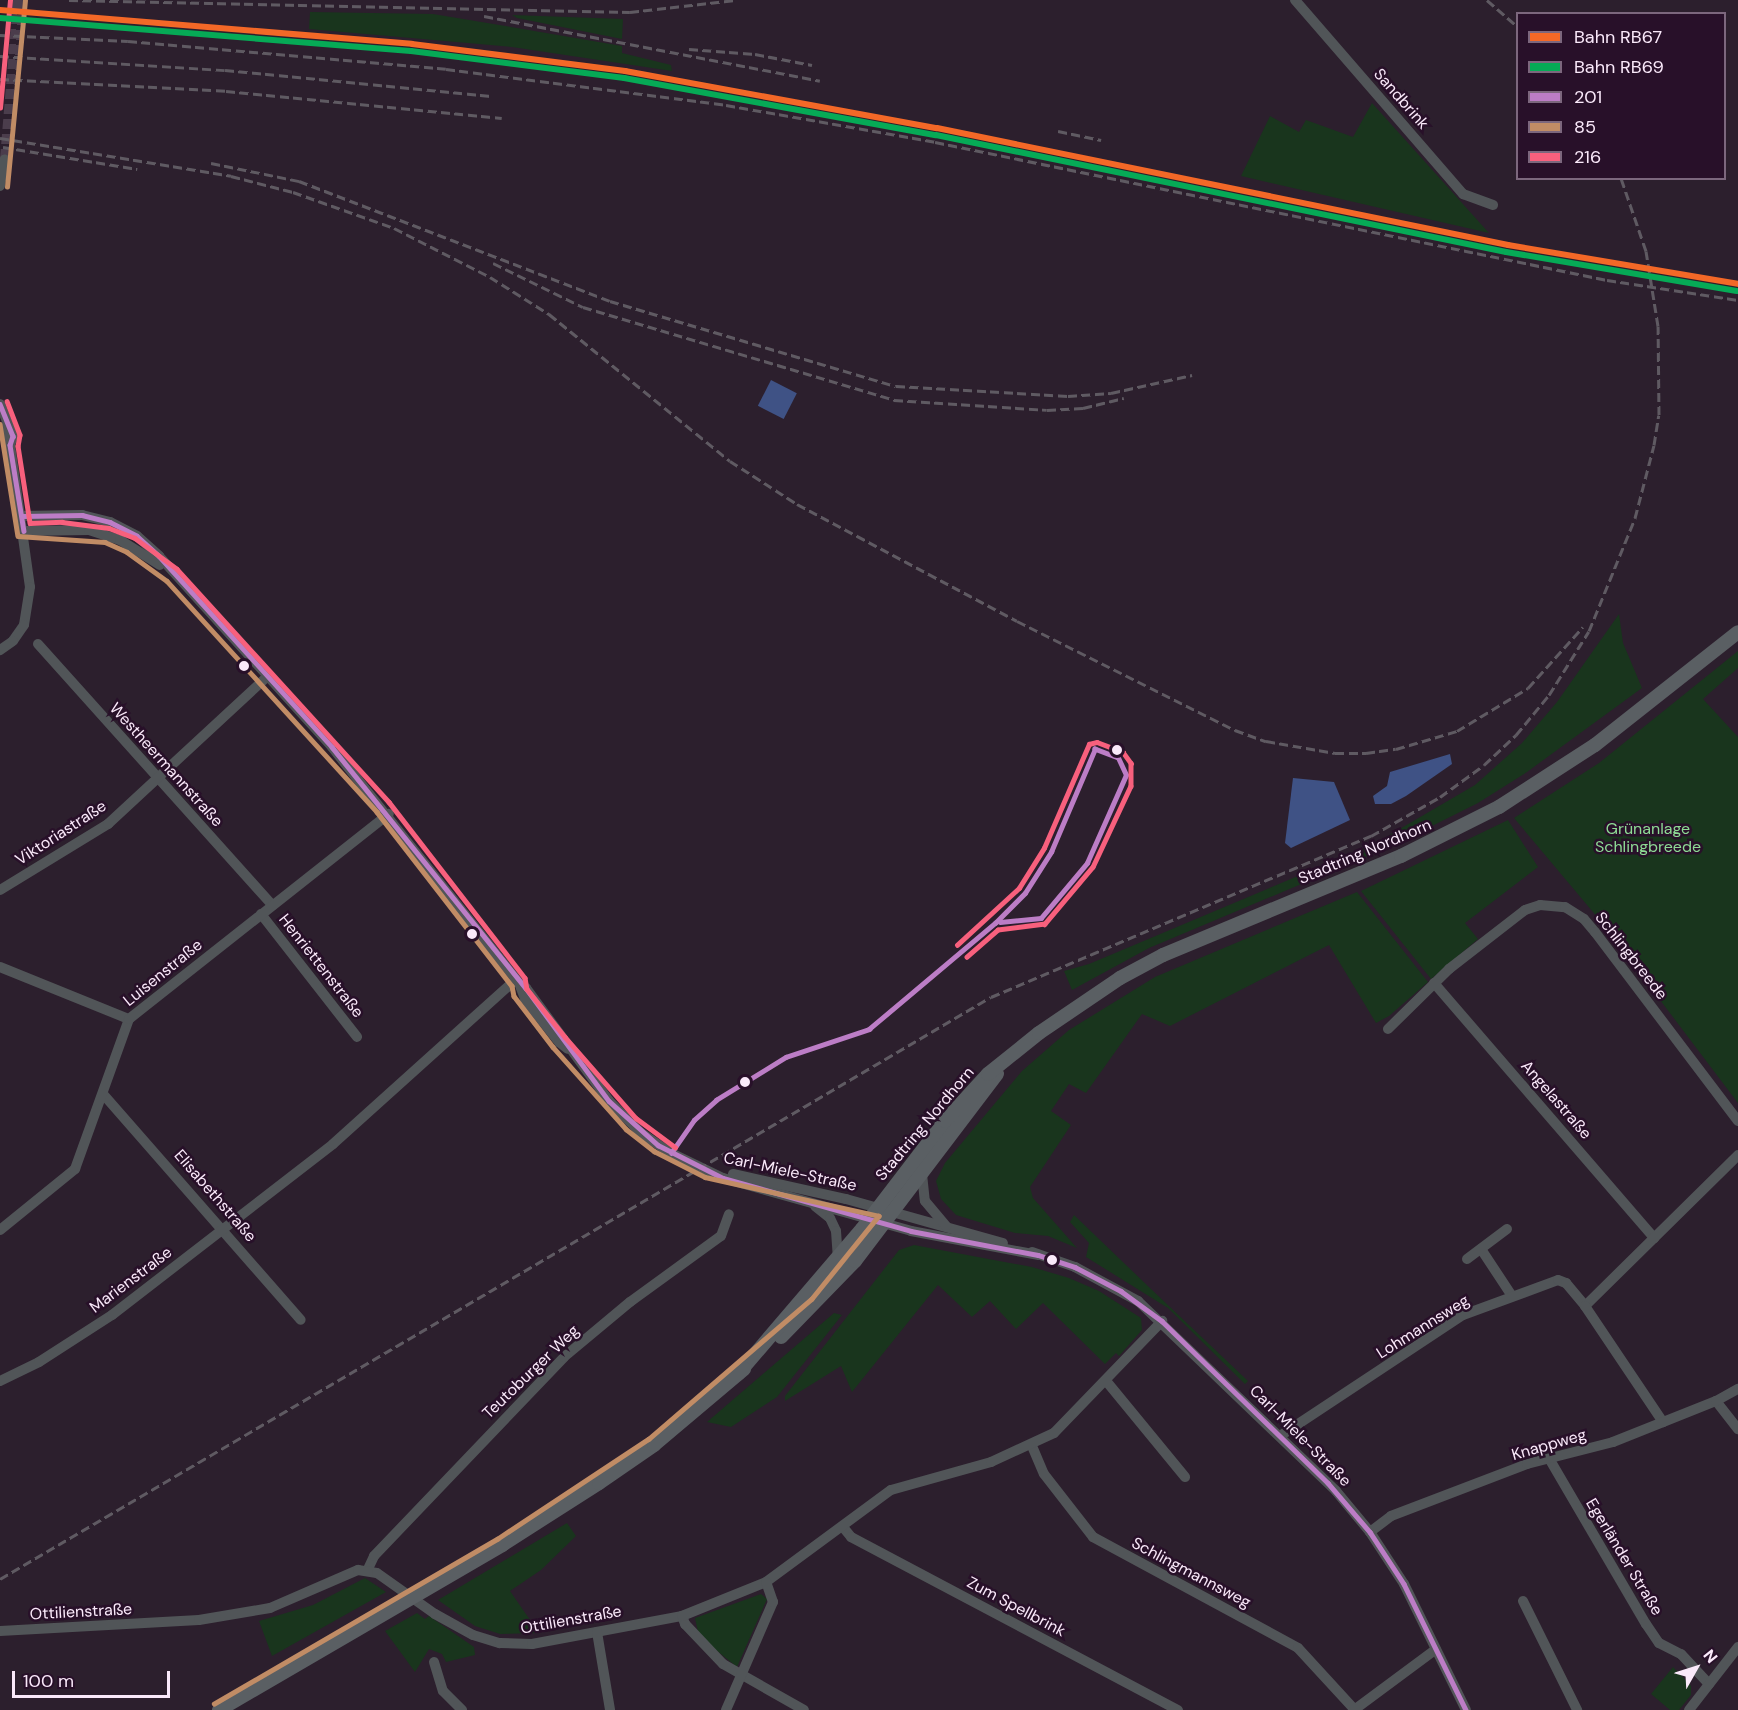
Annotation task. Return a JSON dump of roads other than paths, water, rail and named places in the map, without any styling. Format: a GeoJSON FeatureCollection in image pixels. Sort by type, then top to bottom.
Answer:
{"type":"FeatureCollection","features":[{"type":"Feature","properties":{"kind":"main road","name":"Stadtring Nordhorn"},"geometry":{"type":"LineString","coordinates":[[1715,649],[1738,627]]}},
{"type":"Feature","properties":{"kind":"main road","name":"Stadtring Nordhorn"},"geometry":{"type":"LineString","coordinates":[[738,1374],[874,1214],[945,1121],[988,1074],[1011,1055],[1120,978],[1163,955],[1401,856],[1540,784],[1738,632]]}},
{"type":"Feature","properties":{"kind":"main road","name":"Stadtring Nordhorn"},"geometry":{"type":"LineString","coordinates":[[738,1374],[817,1304],[884,1223],[1011,1055]]}},
{"type":"Feature","properties":{"kind":"main road"},"geometry":{"type":"LineString","coordinates":[[219,1710],[502,1545],[599,1483],[663,1438],[738,1374]]}},
{"type":"Feature","properties":{"kind":"street","name":"Sandbrink"},"geometry":{"type":"LineString","coordinates":[[1295,0],[1463,194],[1493,205]]}},
{"type":"Feature","properties":{"kind":"street"},"geometry":{"type":"LineString","coordinates":[[0,186],[4,159]]}},
{"type":"Feature","properties":{"kind":"street"},"geometry":{"type":"LineString","coordinates":[[0,404],[13,436],[10,445]]}},
{"type":"Feature","properties":{"kind":"street"},"geometry":{"type":"LineString","coordinates":[[0,427],[10,445],[22,516],[29,608],[16,638],[0,650]]}},
{"type":"Feature","properties":{"kind":"street","name":"Carl-Miele-Straße"},"geometry":{"type":"LineString","coordinates":[[22,516],[82,515],[111,522],[137,536],[268,676],[389,814],[517,981],[563,1035],[569,1049],[609,1101],[641,1133],[707,1170],[803,1201],[874,1214],[893,1211],[1038,1255],[1106,1282],[1162,1322],[1280,1436],[1370,1532],[1404,1584],[1466,1710]]}},
{"type":"Feature","properties":{"kind":"street","name":"Carl-Miele-Straße"},"geometry":{"type":"LineString","coordinates":[[24,531],[71,529],[107,535],[131,545],[172,575]]}},
{"type":"Feature","properties":{"kind":"street","name":"Westheermannstraße"},"geometry":{"type":"LineString","coordinates":[[38,644],[272,905]]}},
{"type":"Feature","properties":{"kind":"street","name":"Viktoriastraße"},"geometry":{"type":"LineString","coordinates":[[0,890],[108,824],[268,676]]}},
{"type":"Feature","properties":{"kind":"street","name":"Luisenstraße"},"geometry":{"type":"LineString","coordinates":[[0,1230],[75,1169],[129,1020],[389,814]]}},
{"type":"Feature","properties":{"kind":"street","name":"Schlingbreede"},"geometry":{"type":"LineString","coordinates":[[1388,1029],[1434,983],[1525,910],[1540,905],[1565,907],[1584,919],[1595,932],[1738,1121]]}},
{"type":"Feature","properties":{"kind":"street","name":"Henriettenstraße"},"geometry":{"type":"LineString","coordinates":[[261,914],[357,1037]]}},
{"type":"Feature","properties":{"kind":"street"},"geometry":{"type":"LineString","coordinates":[[0,967],[129,1020]]}},
{"type":"Feature","properties":{"kind":"street","name":"Marienstraße"},"geometry":{"type":"LineString","coordinates":[[0,1381],[39,1362],[112,1315],[224,1229],[367,1117],[517,981]]}},
{"type":"Feature","properties":{"kind":"street","name":"Angelastraße"},"geometry":{"type":"LineString","coordinates":[[1434,983],[1654,1238]]}},
{"type":"Feature","properties":{"kind":"street","name":"Elisabethstraße"},"geometry":{"type":"LineString","coordinates":[[103,1094],[224,1229],[301,1320]]}},
{"type":"Feature","properties":{"kind":"street"},"geometry":{"type":"LineString","coordinates":[[1585,1306],[1738,1155]]}},
{"type":"Feature","properties":{"kind":"street","name":"Carl-Miele-Straße"},"geometry":{"type":"LineString","coordinates":[[707,1170],[874,1214],[884,1223],[1038,1255]]}},
{"type":"Feature","properties":{"kind":"street"},"geometry":{"type":"LineString","coordinates":[[922,1174],[925,1202],[948,1228]]}},
{"type":"Feature","properties":{"kind":"street"},"geometry":{"type":"LineString","coordinates":[[803,1201],[820,1208],[830,1218],[836,1231],[838,1258]]}},
{"type":"Feature","properties":{"kind":"street","name":"Teutoburger Weg"},"geometry":{"type":"LineString","coordinates":[[368,1569],[374,1556],[564,1357],[630,1302],[722,1236],[729,1214]]}},
{"type":"Feature","properties":{"kind":"street"},"geometry":{"type":"LineString","coordinates":[[1467,1259],[1507,1229]]}},
{"type":"Feature","properties":{"kind":"street"},"geometry":{"type":"LineString","coordinates":[[1481,1248],[1512,1296]]}},
{"type":"Feature","properties":{"kind":"street","name":"Lohmannsweg"},"geometry":{"type":"LineString","coordinates":[[1280,1436],[1463,1316],[1558,1280],[1566,1283],[1585,1306],[1663,1422]]}},
{"type":"Feature","properties":{"kind":"street","name":"Ottilienstraße"},"geometry":{"type":"LineString","coordinates":[[0,1631],[199,1620],[270,1608],[358,1570],[368,1569],[391,1582],[435,1614],[473,1635],[515,1645],[682,1616],[766,1582],[891,1490],[991,1462],[1032,1446],[1073,1417],[1162,1322]]}},
{"type":"Feature","properties":{"kind":"street"},"geometry":{"type":"LineString","coordinates":[[1107,1382],[1185,1477]]}},
{"type":"Feature","properties":{"kind":"street","name":"Knappweg"},"geometry":{"type":"LineString","coordinates":[[1370,1532],[1391,1515],[1527,1464],[1550,1460],[1613,1442],[1716,1401],[1738,1389]]}},
{"type":"Feature","properties":{"kind":"street"},"geometry":{"type":"LineString","coordinates":[[1716,1401],[1738,1429]]}},
{"type":"Feature","properties":{"kind":"street","name":"Schlingmannsweg"},"geometry":{"type":"LineString","coordinates":[[1032,1446],[1044,1474],[1093,1537],[1298,1648],[1355,1710]]}},
{"type":"Feature","properties":{"kind":"street","name":"Egerländer Straße"},"geometry":{"type":"LineString","coordinates":[[1550,1460],[1659,1643],[1681,1654],[1709,1684]]}},
{"type":"Feature","properties":{"kind":"street","name":"Zum Spellbrink"},"geometry":{"type":"LineString","coordinates":[[843,1527],[851,1537],[1178,1710]]}},
{"type":"Feature","properties":{"kind":"street"},"geometry":{"type":"LineString","coordinates":[[726,1710],[773,1602],[766,1582]]}},
{"type":"Feature","properties":{"kind":"street"},"geometry":{"type":"LineString","coordinates":[[1523,1601],[1577,1710]]}},
{"type":"Feature","properties":{"kind":"street"},"geometry":{"type":"LineString","coordinates":[[682,1616],[707,1649],[741,1676],[804,1710]]}},
{"type":"Feature","properties":{"kind":"street"},"geometry":{"type":"LineString","coordinates":[[597,1632],[610,1710]]}},
{"type":"Feature","properties":{"kind":"street"},"geometry":{"type":"LineString","coordinates":[[1689,1710],[1738,1647]]}},
{"type":"Feature","properties":{"kind":"street"},"geometry":{"type":"LineString","coordinates":[[1355,1710],[1436,1649]]}},
{"type":"Feature","properties":{"kind":"street"},"geometry":{"type":"LineString","coordinates":[[434,1662],[443,1691],[462,1710]]}},
{"type":"Feature","properties":{"kind":"water"},"geometry":{"type":"Polygon","coordinates":[[[771,380],[797,393],[784,419],[758,406],[771,380]]]}},
{"type":"Feature","properties":{"kind":"water"},"geometry":{"type":"Polygon","coordinates":[[[1450,754],[1452,764],[1406,796],[1391,804],[1375,804],[1373,796],[1387,786],[1390,772],[1450,754]]]}},
{"type":"Feature","properties":{"kind":"water"},"geometry":{"type":"Polygon","coordinates":[[[1293,778],[1334,782],[1350,820],[1291,848],[1285,843],[1293,778]]]}},
{"type":"Feature","properties":{"kind":"tunnel"},"geometry":{"type":"LineString","coordinates":[[5,159],[18,0]]}},
{"type":"Feature","properties":{"kind":"railway"},"geometry":{"type":"LineString","coordinates":[[69,0],[630,12],[735,0]]}},
{"type":"Feature","properties":{"kind":"railway"},"geometry":{"type":"LineString","coordinates":[[1487,0],[1516,25]]}},
{"type":"Feature","properties":{"kind":"railway"},"geometry":{"type":"LineString","coordinates":[[484,16],[820,81]]}},
{"type":"Feature","properties":{"kind":"railway"},"geometry":{"type":"LineString","coordinates":[[0,35],[128,41],[446,69],[726,105],[935,142],[1607,280],[1738,300]]}},
{"type":"Feature","properties":{"kind":"railway"},"geometry":{"type":"LineString","coordinates":[[689,49],[755,54],[812,65]]}},
{"type":"Feature","properties":{"kind":"railway"},"geometry":{"type":"LineString","coordinates":[[0,56],[225,70],[491,96]]}},
{"type":"Feature","properties":{"kind":"railway"},"geometry":{"type":"LineString","coordinates":[[0,79],[226,91],[502,118]]}},
{"type":"Feature","properties":{"kind":"railway"},"geometry":{"type":"LineString","coordinates":[[1058,131],[1101,140]]}},
{"type":"Feature","properties":{"kind":"railway"},"geometry":{"type":"LineString","coordinates":[[0,138],[231,176],[293,192],[394,228],[490,277],[549,314],[730,461],[797,504],[1017,621],[1235,730],[1266,741],[1335,753],[1366,753],[1396,749],[1457,731],[1528,688],[1583,627]]}},
{"type":"Feature","properties":{"kind":"railway"},"geometry":{"type":"LineString","coordinates":[[3,147],[137,169]]}},
{"type":"Feature","properties":{"kind":"railway"},"geometry":{"type":"LineString","coordinates":[[211,163],[299,181],[610,301],[896,386],[1068,396],[1111,393],[1192,375]]}},
{"type":"Feature","properties":{"kind":"railway"},"geometry":{"type":"LineString","coordinates":[[0,1579],[991,997],[1371,836],[1440,797],[1484,765],[1516,735],[1549,695],[1589,631],[1635,518],[1654,445],[1659,415],[1658,326],[1646,251],[1622,180]]}},
{"type":"Feature","properties":{"kind":"railway"},"geometry":{"type":"LineString","coordinates":[[493,263],[583,307],[894,400],[1047,410],[1083,408],[1124,398]]}},
{"type":"Feature","properties":{"kind":"rail line","name":"RB67"},"geometry":{"type":"LineString","coordinates":[[0,10],[412,44],[625,71],[937,128],[1508,245],[1738,284]]}},
{"type":"Feature","properties":{"kind":"rail line","name":"RB69"},"geometry":{"type":"LineString","coordinates":[[0,18],[411,51],[624,78],[936,135],[1506,252],[1737,291]]}},
{"type":"Feature","properties":{"kind":"park label","name":"Grünanlage Schlingbreede"},"geometry":{"type":"Point","coordinates":[1648,838]}}]}
